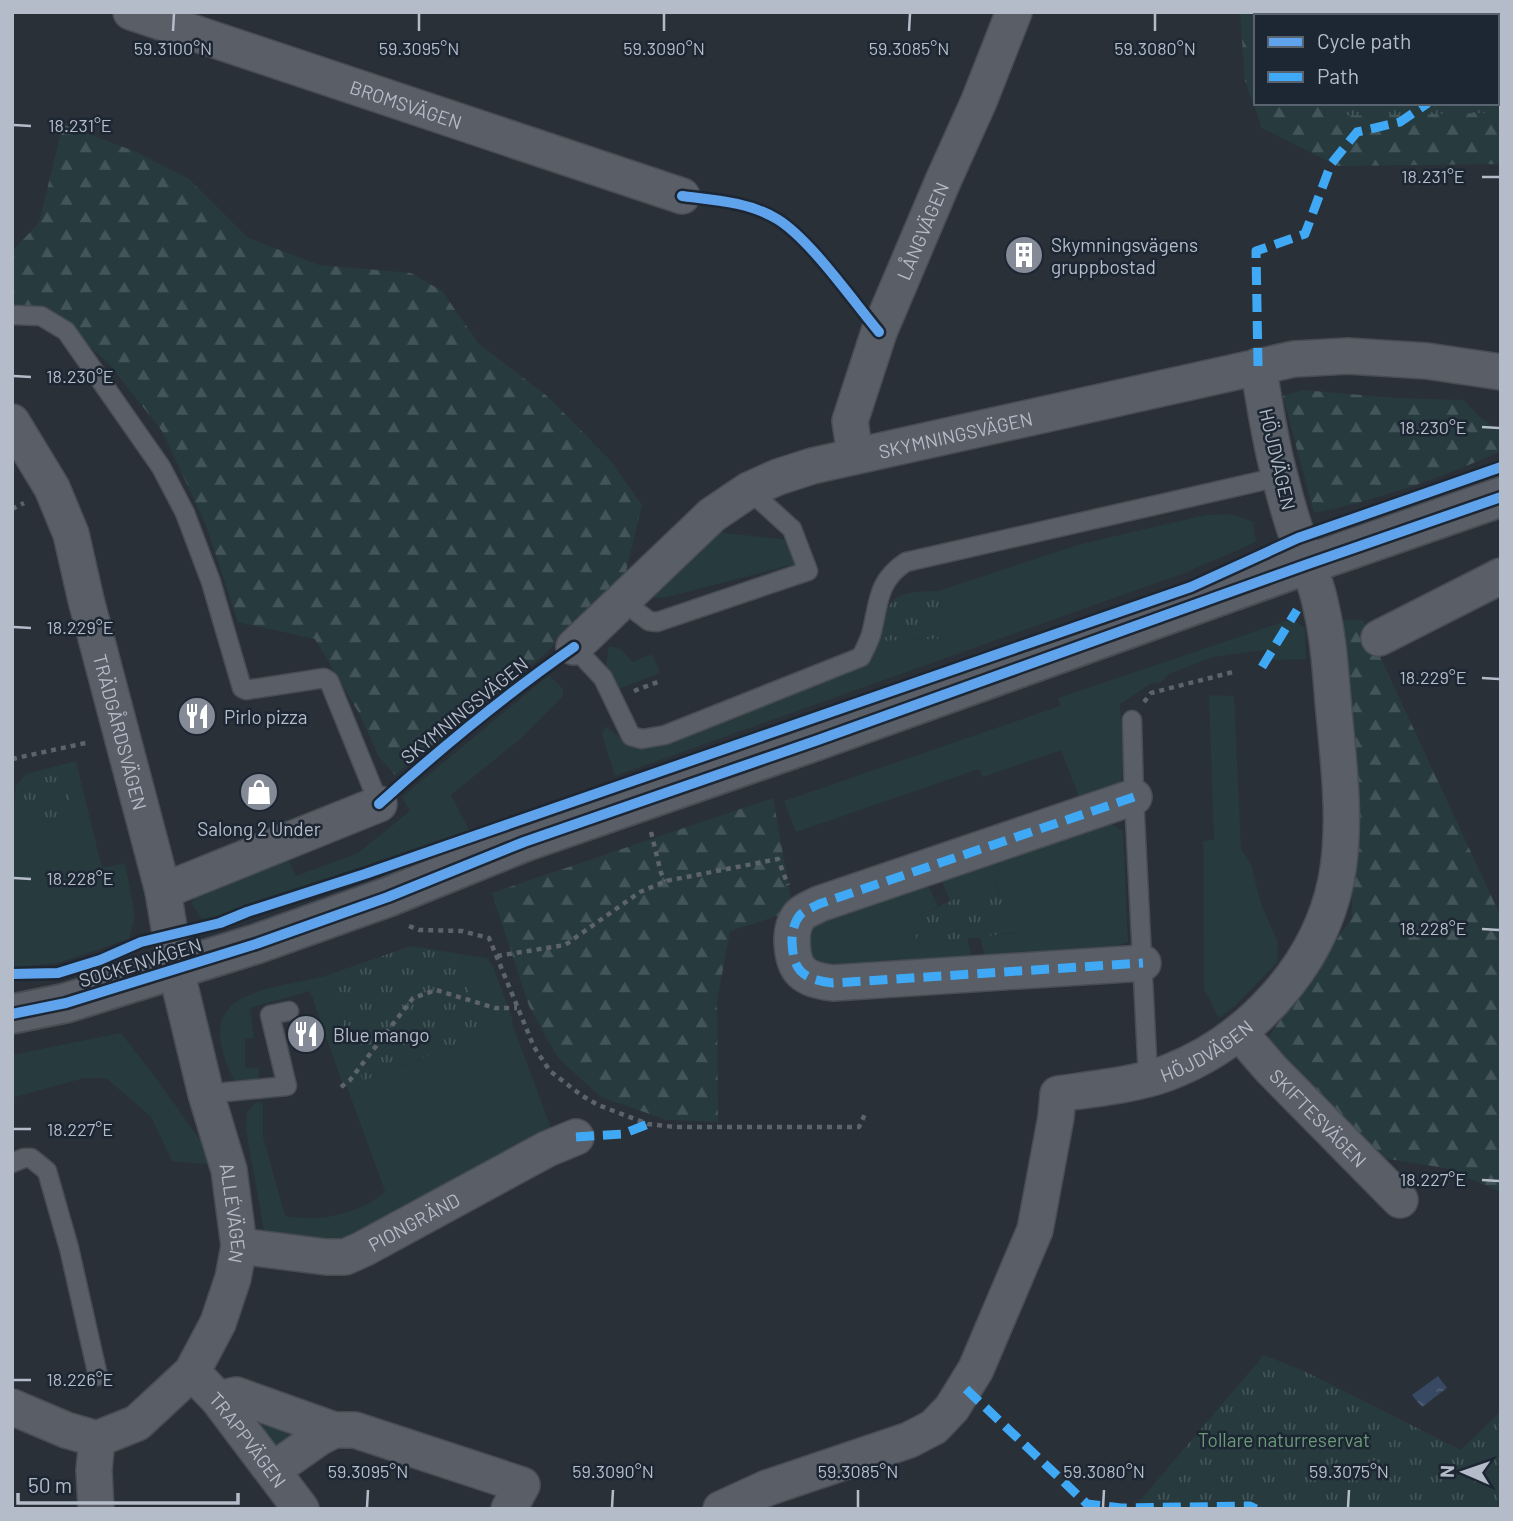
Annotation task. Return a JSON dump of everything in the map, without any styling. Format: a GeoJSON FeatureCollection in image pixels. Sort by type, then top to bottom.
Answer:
{"type":"FeatureCollection","features":[{"type":"Feature","properties":{"kind":"street","name":"BROMSVÄGEN"},"geometry":{"type":"LineString","coordinates":[[131,12],[682,196]]}},
{"type":"Feature","properties":{"kind":"street","name":"LÅNGVÄGEN"},"geometry":{"type":"LineString","coordinates":[[855,455],[850,421],[879,332],[979,101],[1014,12]]}},
{"type":"Feature","properties":{"kind":"street","name":"SKYMNINGSVÄGEN"},"geometry":{"type":"LineString","coordinates":[[574,647],[712,515],[749,490],[778,477],[855,455],[1294,359],[1348,356],[1427,361],[1501,372]]}},
{"type":"Feature","properties":{"kind":"street","name":"HÖJDVÄGEN"},"geometry":{"type":"LineString","coordinates":[[721,1509],[767,1488],[868,1455],[934,1427],[952,1408],[971,1379],[1031,1240],[1056,1117],[1058,1094],[1167,1073],[1213,1049],[1239,1032],[1270,1003],[1293,975],[1313,943],[1329,906],[1336,880],[1340,823],[1337,743],[1323,617],[1279,477],[1258,366]]}},
{"type":"Feature","properties":{"kind":"street","name":"TRÄDGÅRDSVÄGEN"},"geometry":{"type":"LineString","coordinates":[[12,422],[52,488],[71,534],[163,891],[176,970]]}},
{"type":"Feature","properties":{"kind":"street","name":"SOCKENVÄGEN"},"geometry":{"type":"LineString","coordinates":[[12,1014],[66,1003],[176,970],[388,897],[524,842],[1501,497]]}},
{"type":"Feature","properties":{"kind":"street"},"geometry":{"type":"LineString","coordinates":[[1379,638],[1501,576]]}},
{"type":"Feature","properties":{"kind":"street"},"geometry":{"type":"LineString","coordinates":[[1134,797],[819,904],[800,915],[792,937],[793,961],[798,970],[818,981],[833,983],[983,975],[1143,962]]}},
{"type":"Feature","properties":{"kind":"street"},"geometry":{"type":"LineString","coordinates":[[163,891],[379,804]]}},
{"type":"Feature","properties":{"kind":"street","name":"ALLÉVÄGEN"},"geometry":{"type":"LineString","coordinates":[[97,1439],[137,1423],[192,1372],[218,1323],[233,1278],[239,1246],[229,1170],[206,1094],[176,970]]}},
{"type":"Feature","properties":{"kind":"street","name":"SKIFTESVÄGEN"},"geometry":{"type":"LineString","coordinates":[[1239,1032],[1271,1069],[1400,1200]]}},
{"type":"Feature","properties":{"kind":"street","name":"PIONGRÄND"},"geometry":{"type":"LineString","coordinates":[[239,1246],[345,1257],[363,1250],[547,1149],[576,1138]]}},
{"type":"Feature","properties":{"kind":"street","name":"TRAPPVÄGEN"},"geometry":{"type":"LineString","coordinates":[[192,1372],[218,1399],[302,1509]]}},
{"type":"Feature","properties":{"kind":"street"},"geometry":{"type":"LineString","coordinates":[[218,1399],[236,1395],[334,1430],[355,1430],[522,1485],[509,1509]]}},
{"type":"Feature","properties":{"kind":"street"},"geometry":{"type":"LineString","coordinates":[[12,1407],[66,1430],[97,1439],[93,1470],[96,1509]]}},
{"type":"Feature","properties":{"kind":"street"},"geometry":{"type":"LineString","coordinates":[[273,1470],[334,1430]]}},
{"type":"Feature","properties":{"kind":"lane"},"geometry":{"type":"LineString","coordinates":[[12,315],[41,316],[66,331],[161,467],[185,513],[207,570],[242,688],[246,690],[324,678],[329,681],[379,804]]}},
{"type":"Feature","properties":{"kind":"lane"},"geometry":{"type":"LineString","coordinates":[[574,647],[603,678],[631,736],[642,738],[665,735],[861,657],[872,634],[881,589],[893,570],[906,562],[1279,477]]}},
{"type":"Feature","properties":{"kind":"lane"},"geometry":{"type":"LineString","coordinates":[[621,600],[649,621],[657,622],[808,572],[792,529],[749,490]]}},
{"type":"Feature","properties":{"kind":"lane"},"geometry":{"type":"LineString","coordinates":[[1132,720],[1149,1078]]}},
{"type":"Feature","properties":{"kind":"lane"},"geometry":{"type":"LineString","coordinates":[[206,1094],[286,1086],[270,1015],[289,1011]]}},
{"type":"Feature","properties":{"kind":"lane"},"geometry":{"type":"LineString","coordinates":[[12,1163],[31,1158],[47,1171],[69,1248],[98,1376]]}},
{"type":"Feature","properties":{"kind":"path"},"geometry":{"type":"LineString","coordinates":[[1132,720],[1151,693],[1233,672]]}},
{"type":"Feature","properties":{"kind":"path"},"geometry":{"type":"LineString","coordinates":[[12,759],[100,740]]}},
{"type":"Feature","properties":{"kind":"path"},"geometry":{"type":"LineString","coordinates":[[649,824],[655,855],[666,881]]}},
{"type":"Feature","properties":{"kind":"path"},"geometry":{"type":"LineString","coordinates":[[497,956],[565,945],[640,892],[666,881],[778,859],[800,915]]}},
{"type":"Feature","properties":{"kind":"path"},"geometry":{"type":"LineString","coordinates":[[405,925],[419,930],[462,931],[489,938],[534,1047],[550,1070],[581,1096],[635,1120],[675,1127],[859,1128],[864,1114]]}},
{"type":"Feature","properties":{"kind":"path"},"geometry":{"type":"LineString","coordinates":[[341,1087],[413,998],[436,990],[495,1008],[517,1008]]}},
{"type":"Feature","properties":{"kind":"green space"},"geometry":{"type":"Polygon","coordinates":[[[1240,12],[1501,12],[1501,164],[1338,166],[1262,128],[1245,81],[1240,12]]]}},
{"type":"Feature","properties":{"kind":"green space"},"geometry":{"type":"Polygon","coordinates":[[[1501,12],[1501,131],[1487,113],[1327,116],[1327,105],[1499,105],[1499,14],[1326,14],[1501,12]]]}},
{"type":"Feature","properties":{"kind":"green space"},"geometry":{"type":"Polygon","coordinates":[[[63,124],[136,152],[189,179],[248,238],[319,265],[411,273],[442,291],[479,344],[548,397],[610,460],[642,505],[624,580],[539,659],[395,775],[379,757],[359,713],[315,639],[238,622],[206,525],[162,431],[110,365],[60,319],[12,308],[12,251],[39,223],[63,124]]]}},
{"type":"Feature","properties":{"kind":"green space"},"geometry":{"type":"Polygon","coordinates":[[[1303,390],[1395,398],[1464,400],[1478,416],[1501,432],[1501,451],[1409,487],[1314,513],[1283,396],[1303,390]]]}},
{"type":"Feature","properties":{"kind":"green space"},"geometry":{"type":"Polygon","coordinates":[[[1232,514],[1253,522],[1256,542],[1185,573],[615,776],[602,735],[605,726],[629,744],[647,748],[769,699],[838,677],[862,665],[878,641],[950,638],[938,591],[1081,544],[1206,515],[1232,514]]]}},
{"type":"Feature","properties":{"kind":"green space"},"geometry":{"type":"Polygon","coordinates":[[[708,531],[789,540],[795,564],[663,598],[647,597],[708,531]]]}},
{"type":"Feature","properties":{"kind":"green space"},"geometry":{"type":"Polygon","coordinates":[[[938,591],[950,638],[878,641],[885,614],[894,600],[910,593],[938,591]]]}},
{"type":"Feature","properties":{"kind":"green space"},"geometry":{"type":"Polygon","coordinates":[[[1334,620],[1363,620],[1501,917],[1501,1192],[1445,1168],[1382,1158],[1265,1042],[1352,918],[1352,714],[1334,620]]]}},
{"type":"Feature","properties":{"kind":"green space"},"geometry":{"type":"Polygon","coordinates":[[[1286,621],[1295,621],[1305,628],[1306,659],[1274,660],[1264,650],[1213,657],[1169,674],[1161,682],[1150,684],[1120,704],[1122,779],[1111,791],[1086,799],[1079,797],[1061,750],[983,777],[979,769],[796,832],[784,801],[1060,706],[1058,698],[1286,621]]]}},
{"type":"Feature","properties":{"kind":"green space"},"geometry":{"type":"Polygon","coordinates":[[[609,646],[621,649],[632,662],[652,654],[660,673],[616,690],[606,665],[609,646]]]}},
{"type":"Feature","properties":{"kind":"green space"},"geometry":{"type":"Polygon","coordinates":[[[549,675],[563,689],[563,696],[519,740],[451,795],[469,830],[218,916],[202,919],[191,903],[198,896],[287,857],[296,876],[358,853],[410,811],[402,797],[549,675]]]}},
{"type":"Feature","properties":{"kind":"green space"},"geometry":{"type":"Polygon","coordinates":[[[1209,695],[1234,696],[1241,849],[1251,864],[1261,904],[1278,942],[1277,963],[1235,1006],[1219,1018],[1204,989],[1203,841],[1214,840],[1209,695]]]}},
{"type":"Feature","properties":{"kind":"green space"},"geometry":{"type":"Polygon","coordinates":[[[76,761],[102,868],[125,863],[135,916],[129,939],[61,962],[12,968],[12,830],[16,786],[26,774],[76,761]]]}},
{"type":"Feature","properties":{"kind":"green space"},"geometry":{"type":"Polygon","coordinates":[[[46,775],[63,782],[70,799],[63,816],[46,823],[29,816],[22,799],[29,782],[46,775]]]}},
{"type":"Feature","properties":{"kind":"green space"},"geometry":{"type":"Polygon","coordinates":[[[773,798],[793,911],[730,931],[717,1001],[718,1122],[667,1120],[601,1097],[558,1058],[529,1006],[492,893],[773,798]]]}},
{"type":"Feature","properties":{"kind":"green space"},"geometry":{"type":"Polygon","coordinates":[[[1094,821],[1123,831],[1128,942],[1092,953],[988,968],[980,937],[1015,933],[995,882],[950,901],[936,867],[1094,821]]]}},
{"type":"Feature","properties":{"kind":"green space"},"geometry":{"type":"Polygon","coordinates":[[[922,874],[938,906],[911,919],[917,941],[967,938],[975,967],[809,970],[804,923],[922,874]]]}},
{"type":"Feature","properties":{"kind":"green space"},"geometry":{"type":"Polygon","coordinates":[[[994,881],[1016,932],[974,938],[917,941],[911,919],[994,881]]]}},
{"type":"Feature","properties":{"kind":"green space"},"geometry":{"type":"Polygon","coordinates":[[[411,946],[460,954],[471,999],[503,1027],[363,1081],[325,976],[411,946]]]}},
{"type":"Feature","properties":{"kind":"green space"},"geometry":{"type":"Polygon","coordinates":[[[460,954],[487,958],[493,966],[551,1128],[429,1203],[326,1247],[281,1239],[264,1231],[246,1129],[247,1112],[255,1103],[261,1102],[263,1105],[263,1136],[285,1216],[314,1218],[335,1215],[372,1202],[385,1191],[310,991],[250,1008],[254,1038],[245,1039],[245,1067],[259,1068],[258,1080],[234,1080],[223,1051],[220,1028],[226,1012],[238,1001],[255,992],[325,976],[364,1081],[502,1027],[471,999],[460,954]]]}},
{"type":"Feature","properties":{"kind":"green space"},"geometry":{"type":"Polygon","coordinates":[[[121,1033],[214,1160],[203,1164],[172,1161],[151,1117],[106,1078],[84,1078],[12,1098],[12,1055],[121,1033]]]}},
{"type":"Feature","properties":{"kind":"green space","name":"Tollare naturreservat"},"geometry":{"type":"Polygon","coordinates":[[[1264,1355],[1306,1372],[1461,1450],[1501,1411],[1501,1509],[1133,1509],[1264,1355]]]}},
{"type":"Feature","properties":{"kind":"green space"},"geometry":{"type":"Polygon","coordinates":[[[233,1399],[306,1424],[273,1451],[233,1399]]]}},
{"type":"Feature","properties":{"kind":"water"},"geometry":{"type":"Polygon","coordinates":[[[1438,1376],[1447,1388],[1422,1407],[1412,1395],[1438,1376]]]}},
{"type":"Feature","properties":{"kind":"marked path"},"geometry":{"type":"LineString","coordinates":[[1258,366],[1256,251],[1305,234],[1331,164],[1357,132],[1400,122],[1425,105]]}},
{"type":"Feature","properties":{"kind":"marked path"},"geometry":{"type":"LineString","coordinates":[[1262,667],[1297,610]]}},
{"type":"Feature","properties":{"kind":"marked path"},"geometry":{"type":"LineString","coordinates":[[1134,797],[819,904],[800,915],[792,941],[795,960],[802,972],[814,979],[833,983],[1143,963]]}},
{"type":"Feature","properties":{"kind":"marked path"},"geometry":{"type":"LineString","coordinates":[[576,1137],[623,1134],[648,1124]]}},
{"type":"Feature","properties":{"kind":"marked path"},"geometry":{"type":"LineString","coordinates":[[966,1389],[1087,1504],[1121,1508],[1250,1506],[1256,1509]]}},
{"type":"Feature","properties":{"kind":"cycle path"},"geometry":{"type":"LineString","coordinates":[[682,196],[743,205],[777,219],[817,255],[879,332]]}},
{"type":"Feature","properties":{"kind":"cycle path"},"geometry":{"type":"LineString","coordinates":[[12,974],[58,973],[100,960],[141,942],[220,923],[365,874],[1191,587],[1298,538],[1501,467]]}},
{"type":"Feature","properties":{"kind":"cycle path"},"geometry":{"type":"LineString","coordinates":[[12,1014],[66,1003],[256,944],[388,897],[524,842],[1501,497]]}},
{"type":"Feature","properties":{"kind":"cycle path"},"geometry":{"type":"LineString","coordinates":[[379,804],[474,722],[574,647]]}},
{"type":"Feature","properties":{"kind":"place","name":"Skymningsvägens gruppbostad"},"geometry":{"type":"Point","coordinates":[1024,255]}},
{"type":"Feature","properties":{"kind":"place","name":"Pirlo pizza"},"geometry":{"type":"Point","coordinates":[197,716]}},
{"type":"Feature","properties":{"kind":"place","name":"Salong 2 Under"},"geometry":{"type":"Point","coordinates":[259,792]}},
{"type":"Feature","properties":{"kind":"place","name":"Blue mango"},"geometry":{"type":"Point","coordinates":[306,1034]}}]}
